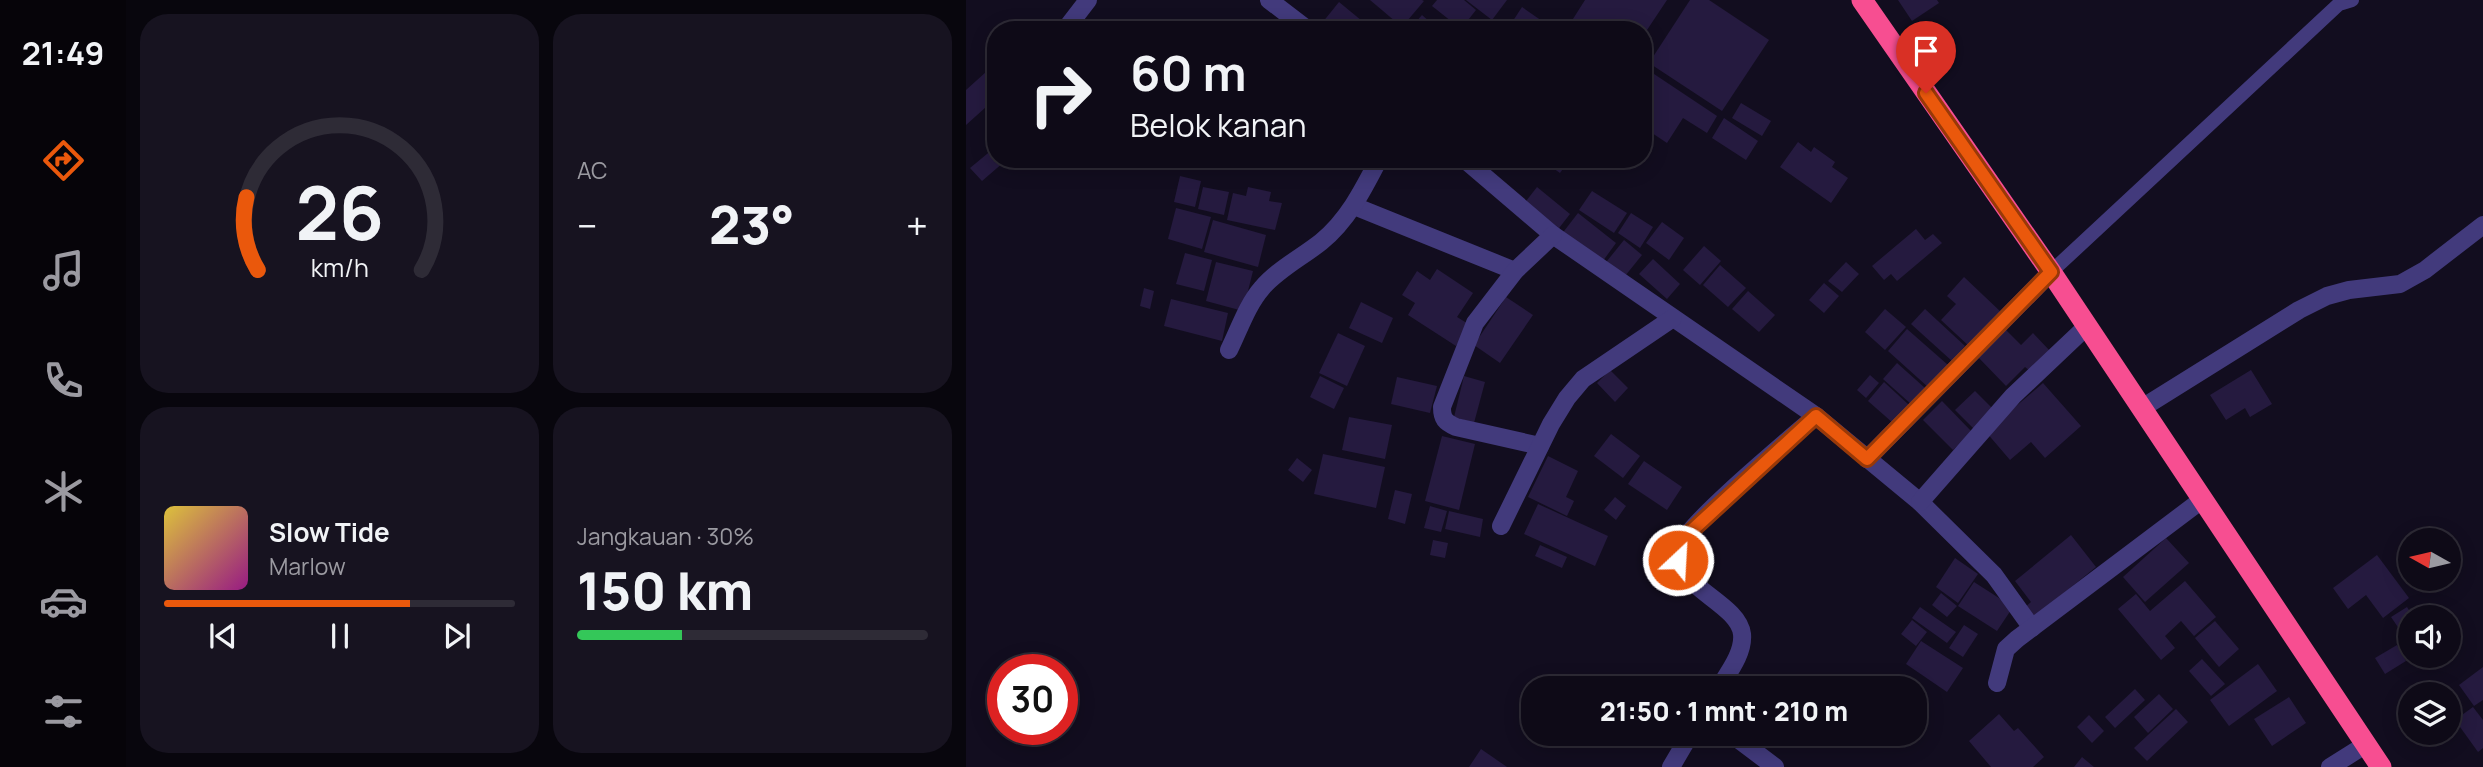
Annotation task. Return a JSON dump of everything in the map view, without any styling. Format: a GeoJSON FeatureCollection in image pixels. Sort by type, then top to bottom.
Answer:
{"type":"FeatureCollection","features":[{"type":"Feature","properties":{"kind":"highway"},"geometry":{"type":"LineString","coordinates":[[1862,0],[2051,272],[2381,767]]}},
{"type":"Feature","properties":{"kind":"street"},"geometry":{"type":"LineString","coordinates":[[1072,21],[1088,0]]}},
{"type":"Feature","properties":{"kind":"street"},"geometry":{"type":"LineString","coordinates":[[1269,0],[1296,21]]}},
{"type":"Feature","properties":{"kind":"street"},"geometry":{"type":"LineString","coordinates":[[1229,350],[1259,291],[1270,279],[1323,240],[1354,206],[1374,168]]}},
{"type":"Feature","properties":{"kind":"street"},"geometry":{"type":"LineString","coordinates":[[1475,168],[1553,235],[1816,416],[1920,502],[1994,575],[2032,628]]}},
{"type":"Feature","properties":{"kind":"street"},"geometry":{"type":"LineString","coordinates":[[1354,206],[1515,271]]}},
{"type":"Feature","properties":{"kind":"street"},"geometry":{"type":"LineString","coordinates":[[2141,408],[2298,310],[2327,296],[2400,284],[2425,270],[2483,225]]}},
{"type":"Feature","properties":{"kind":"street"},"geometry":{"type":"LineString","coordinates":[[1540,446],[1456,428],[1442,417],[1442,407],[1475,323],[1515,271],[1553,235]]}},
{"type":"Feature","properties":{"kind":"street"},"geometry":{"type":"LineString","coordinates":[[1867,459],[2051,272]]}},
{"type":"Feature","properties":{"kind":"street"},"geometry":{"type":"LineString","coordinates":[[1501,526],[1567,398],[1583,379],[1673,318]]}},
{"type":"Feature","properties":{"kind":"street"},"geometry":{"type":"LineString","coordinates":[[1920,502],[2013,396],[2087,327]]}},
{"type":"Feature","properties":{"kind":"street"},"geometry":{"type":"LineString","coordinates":[[1726,676],[1741,646],[1742,633],[1736,620],[1686,575],[1678,560],[1680,545],[1709,512],[1816,416]]}},
{"type":"Feature","properties":{"kind":"street"},"geometry":{"type":"LineString","coordinates":[[1997,683],[2006,649],[2203,499]]}},
{"type":"Feature","properties":{"kind":"street"},"geometry":{"type":"LineString","coordinates":[[1671,767],[1683,746]]}},
{"type":"Feature","properties":{"kind":"street"},"geometry":{"type":"LineString","coordinates":[[1747,746],[1775,767]]}},
{"type":"Feature","properties":{"kind":"street"},"geometry":{"type":"LineString","coordinates":[[2330,767],[2365,746]]}},
{"type":"Feature","properties":{"kind":"lane"},"geometry":{"type":"LineString","coordinates":[[2051,272],[2339,4],[2351,0]]}},
{"type":"Feature","properties":{"kind":"building"},"geometry":{"type":"Polygon","coordinates":[[[1370,0],[1424,1],[1407,21],[1395,21],[1370,0]]]}},
{"type":"Feature","properties":{"kind":"building"},"geometry":{"type":"Polygon","coordinates":[[[1437,0],[1464,0],[1476,10],[1467,21],[1451,21],[1432,6],[1437,0]]]}},
{"type":"Feature","properties":{"kind":"building"},"geometry":{"type":"Polygon","coordinates":[[[1466,0],[1507,0],[1492,20],[1466,0]]]}},
{"type":"Feature","properties":{"kind":"building"},"geometry":{"type":"Polygon","coordinates":[[[1585,0],[1667,0],[1652,22],[1572,21],[1585,0]]]}},
{"type":"Feature","properties":{"kind":"building"},"geometry":{"type":"Polygon","coordinates":[[[1690,0],[1709,0],[1769,40],[1722,111],[1652,65],[1652,58],[1690,0]]]}},
{"type":"Feature","properties":{"kind":"building"},"geometry":{"type":"Polygon","coordinates":[[[1898,0],[1937,0],[1939,3],[1912,21],[1898,0]]]}},
{"type":"Feature","properties":{"kind":"building"},"geometry":{"type":"Polygon","coordinates":[[[1339,2],[1362,21],[1324,21],[1339,2]]]}},
{"type":"Feature","properties":{"kind":"building"},"geometry":{"type":"Polygon","coordinates":[[[1522,7],[1542,21],[1513,21],[1522,7]]]}},
{"type":"Feature","properties":{"kind":"building"},"geometry":{"type":"Polygon","coordinates":[[[1422,15],[1429,21],[1417,21],[1422,15]]]}},
{"type":"Feature","properties":{"kind":"building"},"geometry":{"type":"Polygon","coordinates":[[[987,71],[987,106],[966,125],[966,90],[987,71]]]}},
{"type":"Feature","properties":{"kind":"building"},"geometry":{"type":"Polygon","coordinates":[[[1652,73],[1717,116],[1707,133],[1683,118],[1667,143],[1652,133],[1652,73]]]}},
{"type":"Feature","properties":{"kind":"building"},"geometry":{"type":"Polygon","coordinates":[[[1741,103],[1771,121],[1762,136],[1732,118],[1741,103]]]}},
{"type":"Feature","properties":{"kind":"building"},"geometry":{"type":"Polygon","coordinates":[[[1724,118],[1758,141],[1746,160],[1712,138],[1724,118]]]}},
{"type":"Feature","properties":{"kind":"building"},"geometry":{"type":"Polygon","coordinates":[[[1798,142],[1811,152],[1814,147],[1835,162],[1832,167],[1848,178],[1831,203],[1780,167],[1798,142]]]}},
{"type":"Feature","properties":{"kind":"building"},"geometry":{"type":"Polygon","coordinates":[[[987,154],[987,168],[997,168],[982,181],[970,168],[987,154]]]}},
{"type":"Feature","properties":{"kind":"building"},"geometry":{"type":"Polygon","coordinates":[[[1180,176],[1201,181],[1195,207],[1174,202],[1180,176]]]}},
{"type":"Feature","properties":{"kind":"building"},"geometry":{"type":"Polygon","coordinates":[[[1203,187],[1229,192],[1224,215],[1198,209],[1203,187]]]}},
{"type":"Feature","properties":{"kind":"building"},"geometry":{"type":"Polygon","coordinates":[[[1248,187],[1271,192],[1269,201],[1282,203],[1275,230],[1227,220],[1233,193],[1246,196],[1248,187]]]}},
{"type":"Feature","properties":{"kind":"building"},"geometry":{"type":"Polygon","coordinates":[[[1537,187],[1570,214],[1556,232],[1523,205],[1537,187]]]}},
{"type":"Feature","properties":{"kind":"building"},"geometry":{"type":"Polygon","coordinates":[[[1592,191],[1627,213],[1614,233],[1579,210],[1592,191]]]}},
{"type":"Feature","properties":{"kind":"building"},"geometry":{"type":"Polygon","coordinates":[[[1176,208],[1211,217],[1202,249],[1168,239],[1176,208]]]}},
{"type":"Feature","properties":{"kind":"building"},"geometry":{"type":"Polygon","coordinates":[[[1578,213],[1616,243],[1600,265],[1561,235],[1578,213]]]}},
{"type":"Feature","properties":{"kind":"building"},"geometry":{"type":"Polygon","coordinates":[[[1631,213],[1653,227],[1640,248],[1618,233],[1631,213]]]}},
{"type":"Feature","properties":{"kind":"building"},"geometry":{"type":"Polygon","coordinates":[[[1213,220],[1266,235],[1258,267],[1204,252],[1213,220]]]}},
{"type":"Feature","properties":{"kind":"building"},"geometry":{"type":"Polygon","coordinates":[[[1662,222],[1684,238],[1669,260],[1646,243],[1662,222]]]}},
{"type":"Feature","properties":{"kind":"building"},"geometry":{"type":"Polygon","coordinates":[[[1916,229],[1925,240],[1933,234],[1942,243],[1897,281],[1891,274],[1884,280],[1872,266],[1916,229]]]}},
{"type":"Feature","properties":{"kind":"building"},"geometry":{"type":"Polygon","coordinates":[[[1624,240],[1642,255],[1621,281],[1603,266],[1624,240]]]}},
{"type":"Feature","properties":{"kind":"building"},"geometry":{"type":"Polygon","coordinates":[[[1704,246],[1721,261],[1700,285],[1683,270],[1704,246]]]}},
{"type":"Feature","properties":{"kind":"building"},"geometry":{"type":"Polygon","coordinates":[[[1185,253],[1212,260],[1204,291],[1176,284],[1185,253]]]}},
{"type":"Feature","properties":{"kind":"building"},"geometry":{"type":"Polygon","coordinates":[[[1653,259],[1680,284],[1667,299],[1639,274],[1653,259]]]}},
{"type":"Feature","properties":{"kind":"building"},"geometry":{"type":"Polygon","coordinates":[[[1216,262],[1253,271],[1243,311],[1206,301],[1216,262]]]}},
{"type":"Feature","properties":{"kind":"building"},"geometry":{"type":"Polygon","coordinates":[[[1846,262],[1859,274],[1842,292],[1828,281],[1846,262]]]}},
{"type":"Feature","properties":{"kind":"building"},"geometry":{"type":"Polygon","coordinates":[[[1720,265],[1746,288],[1728,307],[1703,285],[1720,265]]]}},
{"type":"Feature","properties":{"kind":"building"},"geometry":{"type":"Polygon","coordinates":[[[1437,269],[1473,293],[1457,317],[1470,325],[1456,346],[1408,315],[1415,303],[1402,295],[1417,271],[1430,280],[1437,269]]]}},
{"type":"Feature","properties":{"kind":"building"},"geometry":{"type":"Polygon","coordinates":[[[1964,277],[2002,313],[1970,347],[1941,320],[1956,304],[1947,296],[1964,277]]]}},
{"type":"Feature","properties":{"kind":"building"},"geometry":{"type":"Polygon","coordinates":[[[1824,283],[1839,296],[1824,313],[1809,300],[1824,283]]]}},
{"type":"Feature","properties":{"kind":"building"},"geometry":{"type":"Polygon","coordinates":[[[1144,288],[1154,291],[1150,309],[1140,306],[1144,288]]]}},
{"type":"Feature","properties":{"kind":"building"},"geometry":{"type":"Polygon","coordinates":[[[1748,291],[1775,315],[1759,332],[1732,309],[1748,291]]]}},
{"type":"Feature","properties":{"kind":"building"},"geometry":{"type":"Polygon","coordinates":[[[1506,297],[1533,315],[1500,363],[1474,345],[1506,297]]]}},
{"type":"Feature","properties":{"kind":"building"},"geometry":{"type":"Polygon","coordinates":[[[1171,299],[1228,313],[1222,341],[1164,326],[1171,299]]]}},
{"type":"Feature","properties":{"kind":"building"},"geometry":{"type":"Polygon","coordinates":[[[1361,302],[1393,318],[1382,343],[1349,328],[1361,302]]]}},
{"type":"Feature","properties":{"kind":"building"},"geometry":{"type":"Polygon","coordinates":[[[1885,309],[1906,327],[1885,350],[1865,332],[1885,309]]]}},
{"type":"Feature","properties":{"kind":"building"},"geometry":{"type":"Polygon","coordinates":[[[1925,309],[1965,346],[1952,361],[1911,324],[1925,309]]]}},
{"type":"Feature","properties":{"kind":"building"},"geometry":{"type":"Polygon","coordinates":[[[1907,329],[1948,365],[1928,387],[1888,351],[1907,329]]]}},
{"type":"Feature","properties":{"kind":"building"},"geometry":{"type":"Polygon","coordinates":[[[2005,329],[2021,345],[2033,333],[2050,351],[2030,371],[2025,367],[2006,386],[1977,356],[2005,329]]]}},
{"type":"Feature","properties":{"kind":"building"},"geometry":{"type":"Polygon","coordinates":[[[1338,333],[1365,346],[1347,386],[1319,373],[1338,333]]]}},
{"type":"Feature","properties":{"kind":"building"},"geometry":{"type":"Polygon","coordinates":[[[1897,363],[1925,388],[1911,404],[1883,379],[1897,363]]]}},
{"type":"Feature","properties":{"kind":"building"},"geometry":{"type":"Polygon","coordinates":[[[1610,370],[1628,388],[1615,402],[1597,383],[1610,370]]]}},
{"type":"Feature","properties":{"kind":"building"},"geometry":{"type":"Polygon","coordinates":[[[2251,370],[2272,404],[2250,417],[2245,408],[2226,420],[2210,395],[2251,370]]]}},
{"type":"Feature","properties":{"kind":"building"},"geometry":{"type":"Polygon","coordinates":[[[1870,375],[1879,383],[1866,398],[1857,390],[1870,375]]]}},
{"type":"Feature","properties":{"kind":"building"},"geometry":{"type":"Polygon","coordinates":[[[1320,376],[1344,388],[1334,409],[1310,397],[1320,376]]]}},
{"type":"Feature","properties":{"kind":"building"},"geometry":{"type":"Polygon","coordinates":[[[1464,376],[1485,382],[1474,423],[1454,417],[1464,376]]]}},
{"type":"Feature","properties":{"kind":"building"},"geometry":{"type":"Polygon","coordinates":[[[1397,377],[1437,386],[1430,413],[1391,404],[1397,377]]]}},
{"type":"Feature","properties":{"kind":"building"},"geometry":{"type":"Polygon","coordinates":[[[1884,382],[1909,405],[1893,423],[1868,401],[1884,382]]]}},
{"type":"Feature","properties":{"kind":"building"},"geometry":{"type":"Polygon","coordinates":[[[2043,383],[2081,426],[2045,458],[2031,442],[2010,460],[1986,432],[2043,383]]]}},
{"type":"Feature","properties":{"kind":"building"},"geometry":{"type":"Polygon","coordinates":[[[1975,391],[1994,410],[1974,429],[1955,410],[1975,391]]]}},
{"type":"Feature","properties":{"kind":"building"},"geometry":{"type":"Polygon","coordinates":[[[1942,401],[1972,432],[1953,450],[1923,420],[1942,401]]]}},
{"type":"Feature","properties":{"kind":"building"},"geometry":{"type":"Polygon","coordinates":[[[1349,417],[1392,425],[1385,459],[1342,450],[1349,417]]]}},
{"type":"Feature","properties":{"kind":"building"},"geometry":{"type":"Polygon","coordinates":[[[1611,434],[1640,456],[1623,478],[1594,456],[1611,434]]]}},
{"type":"Feature","properties":{"kind":"building"},"geometry":{"type":"Polygon","coordinates":[[[1442,436],[1475,444],[1459,510],[1425,501],[1442,436]]]}},
{"type":"Feature","properties":{"kind":"building"},"geometry":{"type":"Polygon","coordinates":[[[1323,454],[1385,467],[1376,508],[1314,494],[1323,454]]]}},
{"type":"Feature","properties":{"kind":"building"},"geometry":{"type":"Polygon","coordinates":[[[1548,456],[1578,471],[1566,497],[1574,501],[1567,516],[1528,497],[1548,456]]]}},
{"type":"Feature","properties":{"kind":"building"},"geometry":{"type":"Polygon","coordinates":[[[1297,458],[1312,470],[1303,482],[1288,470],[1297,458]]]}},
{"type":"Feature","properties":{"kind":"building"},"geometry":{"type":"Polygon","coordinates":[[[1644,461],[1682,487],[1667,510],[1628,484],[1644,461]]]}},
{"type":"Feature","properties":{"kind":"building"},"geometry":{"type":"Polygon","coordinates":[[[1395,490],[1412,494],[1405,524],[1388,519],[1395,490]]]}},
{"type":"Feature","properties":{"kind":"building"},"geometry":{"type":"Polygon","coordinates":[[[1615,497],[1626,506],[1616,520],[1604,510],[1615,497]]]}},
{"type":"Feature","properties":{"kind":"building"},"geometry":{"type":"Polygon","coordinates":[[[1538,504],[1608,536],[1595,566],[1524,534],[1538,504]]]}},
{"type":"Feature","properties":{"kind":"building"},"geometry":{"type":"Polygon","coordinates":[[[1430,506],[1447,511],[1441,532],[1424,528],[1430,506]]]}},
{"type":"Feature","properties":{"kind":"building"},"geometry":{"type":"Polygon","coordinates":[[[1449,511],[1483,519],[1480,537],[1445,529],[1449,511]]]}},
{"type":"Feature","properties":{"kind":"building"},"geometry":{"type":"Polygon","coordinates":[[[2071,535],[2096,567],[2032,619],[2024,608],[2031,602],[2015,581],[2071,535]]]}},
{"type":"Feature","properties":{"kind":"building"},"geometry":{"type":"Polygon","coordinates":[[[2166,538],[2189,563],[2145,602],[2123,577],[2166,538]]]}},
{"type":"Feature","properties":{"kind":"building"},"geometry":{"type":"Polygon","coordinates":[[[1433,540],[1448,543],[1445,558],[1430,555],[1433,540]]]}},
{"type":"Feature","properties":{"kind":"building"},"geometry":{"type":"Polygon","coordinates":[[[1540,545],[1567,557],[1562,568],[1535,556],[1540,545]]]}},
{"type":"Feature","properties":{"kind":"building"},"geometry":{"type":"Polygon","coordinates":[[[2377,555],[2398,583],[2398,592],[2405,592],[2409,598],[2383,618],[2366,595],[2348,609],[2333,588],[2377,555]]]}},
{"type":"Feature","properties":{"kind":"building"},"geometry":{"type":"Polygon","coordinates":[[[1955,558],[1978,574],[1958,603],[1936,587],[1955,558]]]}},
{"type":"Feature","properties":{"kind":"building"},"geometry":{"type":"Polygon","coordinates":[[[2185,581],[2216,617],[2194,636],[2181,621],[2165,636],[2175,648],[2161,660],[2118,609],[2136,594],[2150,611],[2185,581]]]}},
{"type":"Feature","properties":{"kind":"building"},"geometry":{"type":"Polygon","coordinates":[[[1974,582],[2013,607],[1997,631],[1958,606],[1974,582]]]}},
{"type":"Feature","properties":{"kind":"building"},"geometry":{"type":"Polygon","coordinates":[[[1941,593],[1957,606],[1947,617],[1932,605],[1941,593]]]}},
{"type":"Feature","properties":{"kind":"building"},"geometry":{"type":"Polygon","coordinates":[[[1920,607],[1956,632],[1947,643],[1912,618],[1920,607]]]}},
{"type":"Feature","properties":{"kind":"building"},"geometry":{"type":"Polygon","coordinates":[[[2398,613],[2398,627],[2391,617],[2398,613]]]}},
{"type":"Feature","properties":{"kind":"building"},"geometry":{"type":"Polygon","coordinates":[[[1912,620],[1927,632],[1916,646],[1901,634],[1912,620]]]}},
{"type":"Feature","properties":{"kind":"building"},"geometry":{"type":"Polygon","coordinates":[[[2215,621],[2239,649],[2219,667],[2195,638],[2215,621]]]}},
{"type":"Feature","properties":{"kind":"building"},"geometry":{"type":"Polygon","coordinates":[[[1964,625],[1978,634],[1963,657],[1949,648],[1964,625]]]}},
{"type":"Feature","properties":{"kind":"building"},"geometry":{"type":"Polygon","coordinates":[[[1921,641],[1963,668],[1947,692],[1906,664],[1921,641]]]}},
{"type":"Feature","properties":{"kind":"building"},"geometry":{"type":"Polygon","coordinates":[[[2398,647],[2398,666],[2385,674],[2375,658],[2398,647]]]}},
{"type":"Feature","properties":{"kind":"building"},"geometry":{"type":"Polygon","coordinates":[[[2202,659],[2225,684],[2211,696],[2189,671],[2202,659]]]}},
{"type":"Feature","properties":{"kind":"building"},"geometry":{"type":"Polygon","coordinates":[[[2258,664],[2277,691],[2229,726],[2210,700],[2258,664]]]}},
{"type":"Feature","properties":{"kind":"building"},"geometry":{"type":"Polygon","coordinates":[[[2483,667],[2483,700],[2474,706],[2461,688],[2461,684],[2483,667]]]}},
{"type":"Feature","properties":{"kind":"building"},"geometry":{"type":"Polygon","coordinates":[[[2135,689],[2145,700],[2115,728],[2105,717],[2135,689]]]}},
{"type":"Feature","properties":{"kind":"building"},"geometry":{"type":"Polygon","coordinates":[[[2159,694],[2173,709],[2148,733],[2134,717],[2159,694]]]}},
{"type":"Feature","properties":{"kind":"building"},"geometry":{"type":"Polygon","coordinates":[[[2289,697],[2306,723],[2272,746],[2254,719],[2289,697]]]}},
{"type":"Feature","properties":{"kind":"building"},"geometry":{"type":"Polygon","coordinates":[[[2473,707],[2483,720],[2483,748],[2478,752],[2461,728],[2461,716],[2473,707]]]}},
{"type":"Feature","properties":{"kind":"building"},"geometry":{"type":"Polygon","coordinates":[[[2176,709],[2188,722],[2147,761],[2134,748],[2176,709]]]}},
{"type":"Feature","properties":{"kind":"building"},"geometry":{"type":"Polygon","coordinates":[[[1999,714],[2014,731],[2018,728],[2044,757],[2033,767],[1991,767],[1969,741],[1999,714]]]}},
{"type":"Feature","properties":{"kind":"building"},"geometry":{"type":"Polygon","coordinates":[[[2089,715],[2104,731],[2092,743],[2077,727],[2089,715]]]}},
{"type":"Feature","properties":{"kind":"building"},"geometry":{"type":"Polygon","coordinates":[[[1481,749],[1507,767],[1469,767],[1481,749]]]}},
{"type":"Feature","properties":{"kind":"building"},"geometry":{"type":"Polygon","coordinates":[[[2082,757],[2094,767],[2074,767],[2082,757]]]}},
{"type":"Feature","properties":{"kind":"route"},"geometry":{"type":"LineString","coordinates":[[1678,560],[1680,545],[1709,512],[1816,416],[1867,459],[2051,272],[1926,93]]}}]}
